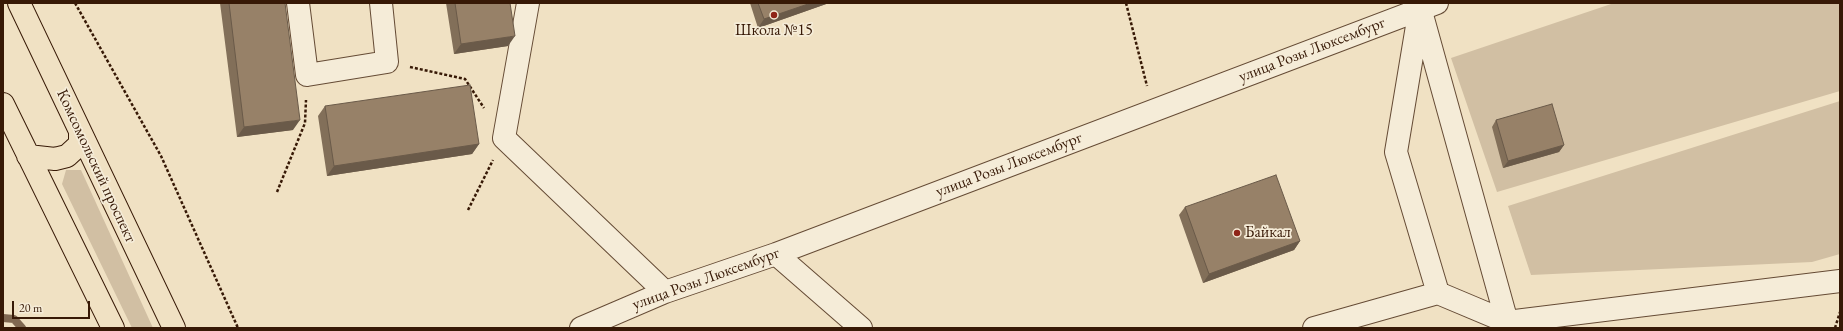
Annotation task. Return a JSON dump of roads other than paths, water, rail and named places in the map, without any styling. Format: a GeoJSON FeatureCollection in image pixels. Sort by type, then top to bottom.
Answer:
{"type":"FeatureCollection","features":[{"type":"Feature","properties":{"kind":"main road","name":"Комсомольский проспект"},"geometry":{"type":"LineString","coordinates":[[19,3],[174,328]]}},
{"type":"Feature","properties":{"kind":"main road"},"geometry":{"type":"LineString","coordinates":[[3,104],[113,328]]}},
{"type":"Feature","properties":{"kind":"main road"},"geometry":{"type":"LineString","coordinates":[[28,156],[55,159],[67,156],[80,144],[80,132]]}},
{"type":"Feature","properties":{"kind":"street"},"geometry":{"type":"LineString","coordinates":[[298,3],[307,75],[387,62],[381,3]]}},
{"type":"Feature","properties":{"kind":"street"},"geometry":{"type":"LineString","coordinates":[[528,3],[504,138],[665,292]]}},
{"type":"Feature","properties":{"kind":"street"},"geometry":{"type":"LineString","coordinates":[[1429,6],[1396,152],[1438,293]]}},
{"type":"Feature","properties":{"kind":"street"},"geometry":{"type":"LineString","coordinates":[[1429,6],[1507,322]]}},
{"type":"Feature","properties":{"kind":"street","name":"улица Розы Люксембург"},"geometry":{"type":"LineString","coordinates":[[581,328],[665,292],[776,254],[1429,6]]}},
{"type":"Feature","properties":{"kind":"street"},"geometry":{"type":"LineString","coordinates":[[776,254],[860,328]]}},
{"type":"Feature","properties":{"kind":"street"},"geometry":{"type":"LineString","coordinates":[[1314,328],[1438,293],[1507,322],[1840,281]]}},
{"type":"Feature","properties":{"kind":"waterway"},"geometry":{"type":"LineString","coordinates":[[3,318],[14,319],[22,328]]}},
{"type":"Feature","properties":{"kind":"place","name":"Школа №15"},"geometry":{"type":"Point","coordinates":[774,15]}},
{"type":"Feature","properties":{"kind":"place","name":"Байкал"},"geometry":{"type":"Point","coordinates":[1237,233]}}]}
